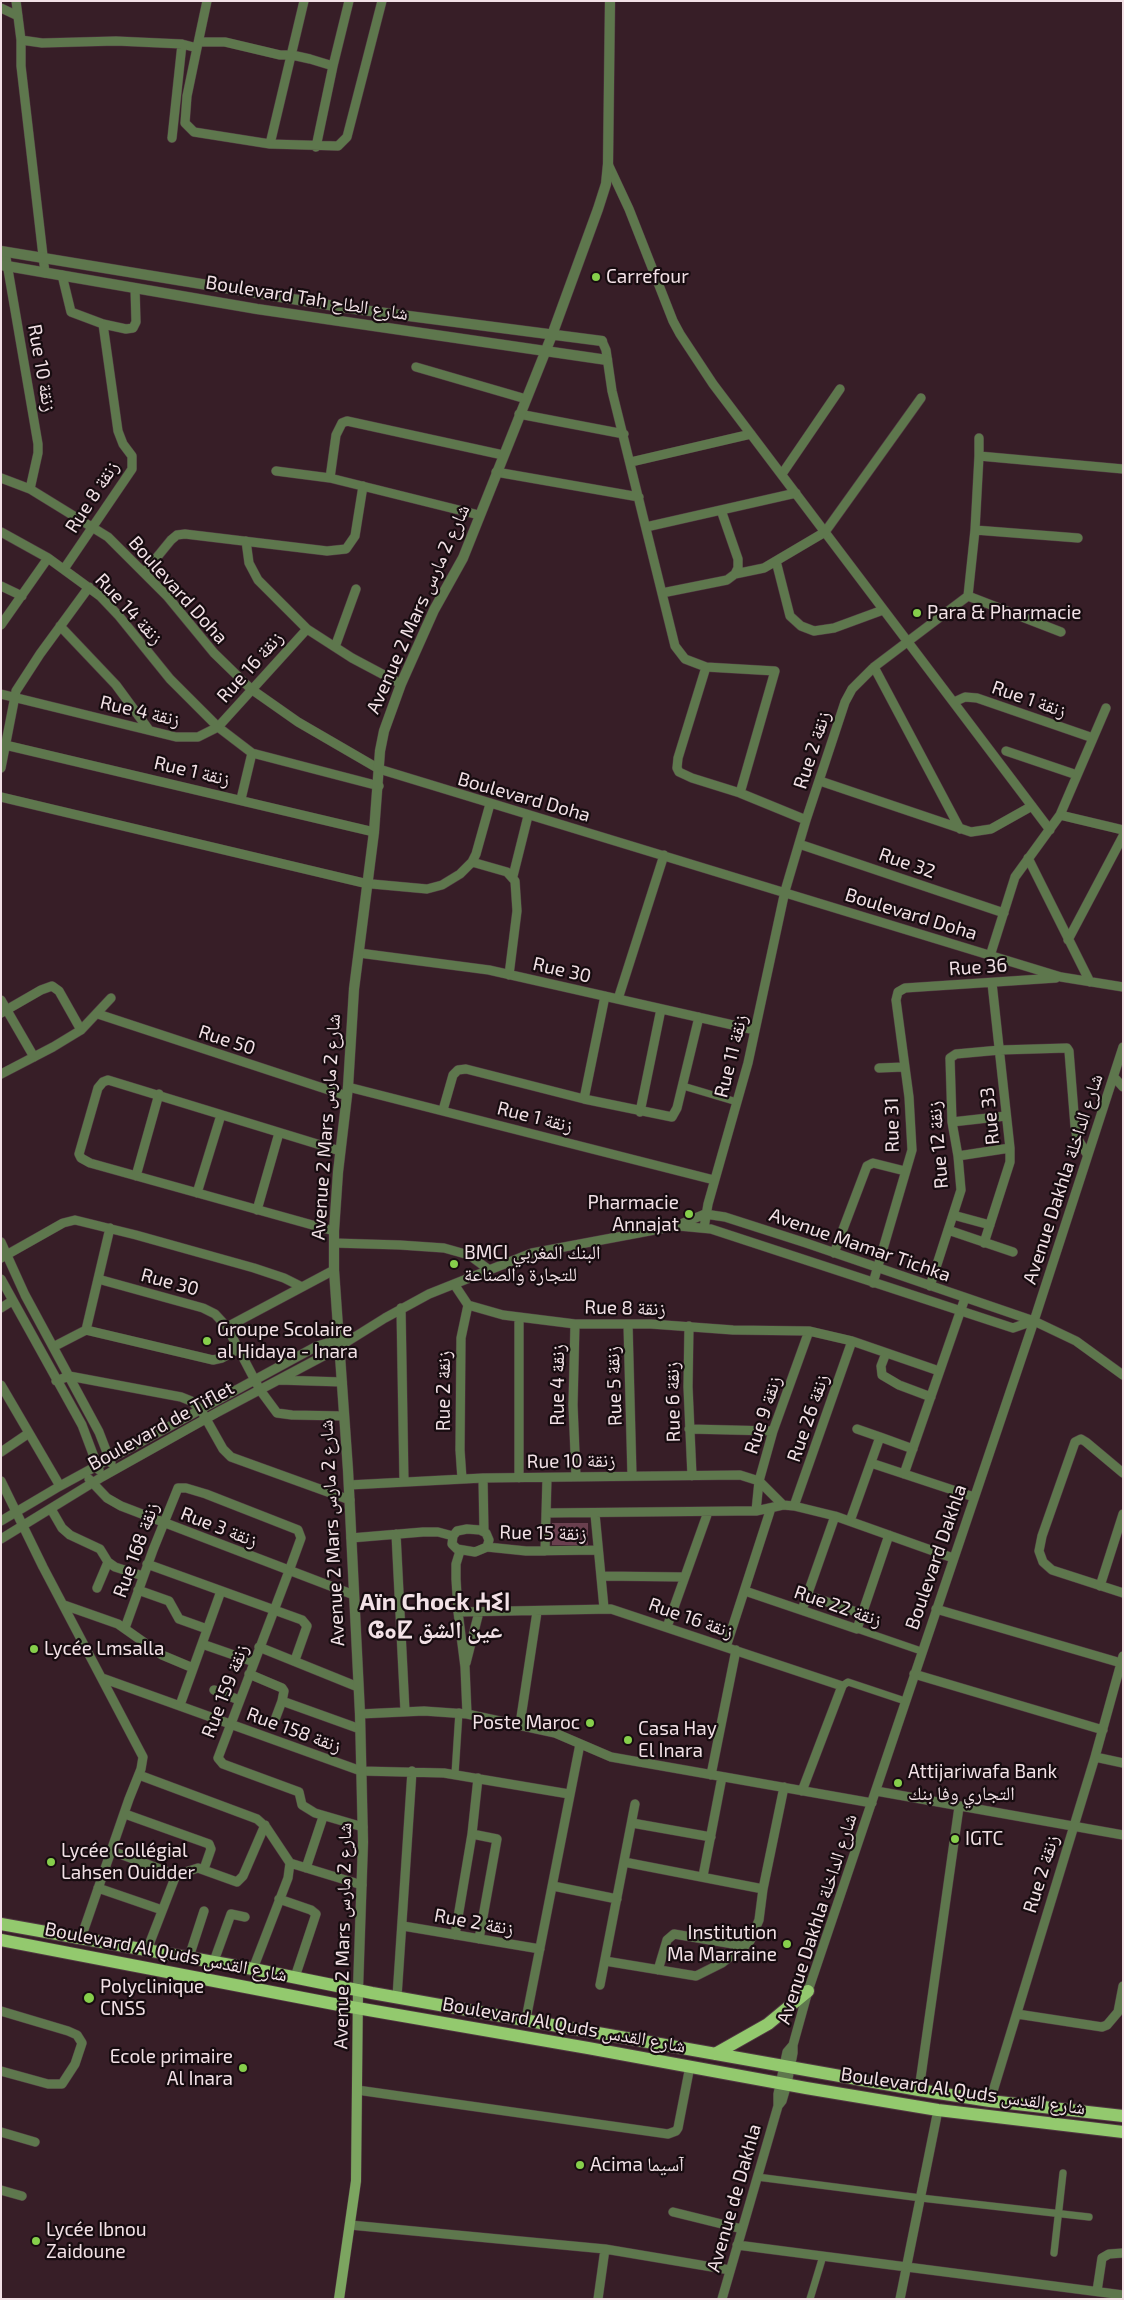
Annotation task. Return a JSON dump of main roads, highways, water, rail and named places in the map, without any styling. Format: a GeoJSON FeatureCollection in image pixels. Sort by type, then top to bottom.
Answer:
{"type":"FeatureCollection","features":[{"type":"Feature","properties":{"kind":"main road","name":"Boulevard Al Quds شارع القدس"},"geometry":{"type":"LineString","coordinates":[[1,1924],[919,2090],[990,2101],[1123,2116]]}},
{"type":"Feature","properties":{"kind":"main road","name":"Boulevard Al Quds شارع القدس"},"geometry":{"type":"LineString","coordinates":[[1,1940],[357,2008],[784,2084],[938,2110],[1123,2132]]}},
{"type":"Feature","properties":{"kind":"main road","name":"Avenue 2 Mars شارع 2 مارس"},"geometry":{"type":"LineString","coordinates":[[342,2298],[356,2181],[358,1989]]}},
{"type":"Feature","properties":{"kind":"main road"},"geometry":{"type":"LineString","coordinates":[[715,2054],[768,2024],[808,1992]]}},
{"type":"Feature","properties":{"kind":"place","name":"Carrefour"},"geometry":{"type":"Point","coordinates":[596,277]}},
{"type":"Feature","properties":{"kind":"place","name":"Para & Pharmacie"},"geometry":{"type":"Point","coordinates":[917,613]}},
{"type":"Feature","properties":{"kind":"place","name":"Pharmacie Annajat"},"geometry":{"type":"Point","coordinates":[689,1214]}},
{"type":"Feature","properties":{"kind":"place","name":"BMCI البنك المغربي للتجارة والصناعة"},"geometry":{"type":"Point","coordinates":[454,1264]}},
{"type":"Feature","properties":{"kind":"place","name":"Groupe Scolaire al Hidaya - Inara"},"geometry":{"type":"Point","coordinates":[207,1341]}},
{"type":"Feature","properties":{"kind":"place","name":"Lycée Lmsalla"},"geometry":{"type":"Point","coordinates":[34,1649]}},
{"type":"Feature","properties":{"kind":"place","name":"Poste Maroc"},"geometry":{"type":"Point","coordinates":[590,1723]}},
{"type":"Feature","properties":{"kind":"place","name":"Casa Hay El Inara"},"geometry":{"type":"Point","coordinates":[628,1740]}},
{"type":"Feature","properties":{"kind":"place","name":"Attijariwafa Bank التجاري وفا بنك"},"geometry":{"type":"Point","coordinates":[898,1783]}},
{"type":"Feature","properties":{"kind":"place","name":"IGTC"},"geometry":{"type":"Point","coordinates":[955,1839]}},
{"type":"Feature","properties":{"kind":"place","name":"Lycée Collégial Lahsen Ouidder"},"geometry":{"type":"Point","coordinates":[51,1862]}},
{"type":"Feature","properties":{"kind":"place","name":"Institution Ma Marraine"},"geometry":{"type":"Point","coordinates":[787,1944]}},
{"type":"Feature","properties":{"kind":"place","name":"Polyclinique CNSS"},"geometry":{"type":"Point","coordinates":[89,1998]}},
{"type":"Feature","properties":{"kind":"place","name":"Ecole primaire Al Inara"},"geometry":{"type":"Point","coordinates":[243,2068]}},
{"type":"Feature","properties":{"kind":"place","name":"Acima آسيما"},"geometry":{"type":"Point","coordinates":[580,2165]}},
{"type":"Feature","properties":{"kind":"place","name":"Lycée Ibnou Zaidoune"},"geometry":{"type":"Point","coordinates":[36,2241]}},
{"type":"Feature","properties":{"kind":"district","name":"Aïn Chock ⵄⵉⵏ ⵛⴰⵇ عين الشق"},"geometry":{"type":"Point","coordinates":[435,1616]}}]}
